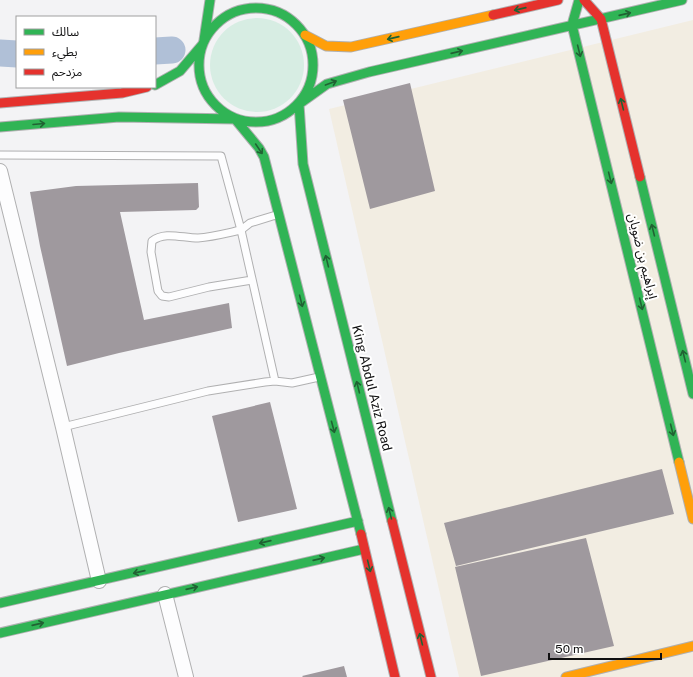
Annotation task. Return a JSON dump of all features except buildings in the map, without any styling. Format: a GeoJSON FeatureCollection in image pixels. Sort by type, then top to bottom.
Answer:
{"type":"FeatureCollection","features":[{"type":"Feature","properties":{"kind":"main road"},"geometry":{"type":"LineString","coordinates":[[210,0],[199,61],[201,79],[208,96],[219,110],[235,119],[259,148],[264,157],[358,521],[395,677]]}},
{"type":"Feature","properties":{"kind":"main road"},"geometry":{"type":"LineString","coordinates":[[305,35],[326,46],[351,47],[558,0]]}},
{"type":"Feature","properties":{"kind":"main road","name":"إبراهيم بن ضويان"},"geometry":{"type":"LineString","coordinates":[[579,0],[572,25],[652,333],[693,519]]}},
{"type":"Feature","properties":{"kind":"main road","name":"إبراهيم بن ضويان"},"geometry":{"type":"LineString","coordinates":[[584,0],[601,19],[673,328],[693,394]]}},
{"type":"Feature","properties":{"kind":"main road"},"geometry":{"type":"LineString","coordinates":[[0,127],[118,117],[235,119],[252,123],[269,122],[285,115],[328,84],[369,72],[682,0]]}},
{"type":"Feature","properties":{"kind":"main road"},"geometry":{"type":"LineString","coordinates":[[279,5],[284,15]]}},
{"type":"Feature","properties":{"kind":"main road"},"geometry":{"type":"LineString","coordinates":[[156,84],[180,71],[203,44],[213,27],[228,15],[246,9],[266,8],[284,15],[296,23],[305,35],[312,52],[313,71],[309,89],[299,104]]}},
{"type":"Feature","properties":{"kind":"main road"},"geometry":{"type":"LineString","coordinates":[[0,104],[122,93],[143,88]]}},
{"type":"Feature","properties":{"kind":"main road","name":"King Abdul Aziz Road"},"geometry":{"type":"LineString","coordinates":[[299,104],[303,164],[431,677]]}},
{"type":"Feature","properties":{"kind":"main road"},"geometry":{"type":"LineString","coordinates":[[0,603],[69,591],[99,581],[358,521]]}},
{"type":"Feature","properties":{"kind":"main road"},"geometry":{"type":"LineString","coordinates":[[0,633],[76,612],[165,594],[364,549]]}},
{"type":"Feature","properties":{"kind":"main road"},"geometry":{"type":"LineString","coordinates":[[566,677],[693,646]]}},
{"type":"Feature","properties":{"kind":"street"},"geometry":{"type":"LineString","coordinates":[[0,171],[99,581]]}},
{"type":"Feature","properties":{"kind":"street"},"geometry":{"type":"LineString","coordinates":[[165,594],[186,677]]}},
{"type":"Feature","properties":{"kind":"lane"},"geometry":{"type":"LineString","coordinates":[[0,155],[221,156],[241,230],[275,381]]}},
{"type":"Feature","properties":{"kind":"lane"},"geometry":{"type":"LineString","coordinates":[[252,280],[209,287],[169,297],[162,296],[158,291],[151,252],[152,241],[157,237],[166,236],[198,238],[241,230],[250,223],[279,214]]}},
{"type":"Feature","properties":{"kind":"lane"},"geometry":{"type":"LineString","coordinates":[[63,427],[208,391],[275,381],[292,383],[320,377]]}},
{"type":"Feature","properties":{"kind":"shaded area"},"geometry":{"type":"Polygon","coordinates":[[[693,20],[693,677],[459,677],[329,109],[693,20]]]}},
{"type":"Feature","properties":{"kind":"green space"},"geometry":{"type":"Polygon","coordinates":[[[257,18],[275,22],[290,32],[300,47],[304,65],[300,83],[290,98],[275,108],[257,112],[239,108],[224,98],[214,83],[210,65],[214,47],[224,32],[239,22],[257,18]]]}},
{"type":"Feature","properties":{"kind":"waterway"},"geometry":{"type":"LineString","coordinates":[[156,51],[172,50]]}},
{"type":"Feature","properties":{"kind":"waterway"},"geometry":{"type":"LineString","coordinates":[[0,53],[16,54]]}},
{"type":"Feature","properties":{"kind":"traffic: fast"},"geometry":{"type":"LineString","coordinates":[[204,40],[210,0]]}},
{"type":"Feature","properties":{"kind":"traffic: fast"},"geometry":{"type":"LineString","coordinates":[[579,0],[572,25],[679,462]]}},
{"type":"Feature","properties":{"kind":"traffic: fast"},"geometry":{"type":"LineString","coordinates":[[299,104],[327,84],[369,72],[682,0]]}},
{"type":"Feature","properties":{"kind":"traffic: fast"},"geometry":{"type":"LineString","coordinates":[[256,8],[278,12],[296,25],[309,43],[313,65],[309,87],[296,105],[278,118],[256,122],[234,118],[216,105],[203,87],[199,65],[203,43],[216,25],[234,12],[256,8]]}},
{"type":"Feature","properties":{"kind":"traffic: fast"},"geometry":{"type":"LineString","coordinates":[[156,84],[180,71],[203,44]]}},
{"type":"Feature","properties":{"kind":"traffic: fast"},"geometry":{"type":"LineString","coordinates":[[299,104],[303,164],[392,521]]}},
{"type":"Feature","properties":{"kind":"traffic: fast"},"geometry":{"type":"LineString","coordinates":[[0,127],[119,117],[235,119]]}},
{"type":"Feature","properties":{"kind":"traffic: fast"},"geometry":{"type":"LineString","coordinates":[[235,119],[259,148],[264,157],[361,534]]}},
{"type":"Feature","properties":{"kind":"traffic: fast"},"geometry":{"type":"LineString","coordinates":[[640,177],[693,394]]}},
{"type":"Feature","properties":{"kind":"traffic: fast"},"geometry":{"type":"LineString","coordinates":[[0,603],[358,521]]}},
{"type":"Feature","properties":{"kind":"traffic: fast"},"geometry":{"type":"LineString","coordinates":[[0,633],[364,549]]}},
{"type":"Feature","properties":{"kind":"traffic: slow"},"geometry":{"type":"LineString","coordinates":[[305,35],[326,46],[351,47],[493,15]]}},
{"type":"Feature","properties":{"kind":"traffic: slow"},"geometry":{"type":"LineString","coordinates":[[679,462],[693,519]]}},
{"type":"Feature","properties":{"kind":"traffic: slow"},"geometry":{"type":"LineString","coordinates":[[566,677],[693,646]]}},
{"type":"Feature","properties":{"kind":"traffic: jam"},"geometry":{"type":"LineString","coordinates":[[493,15],[558,0]]}},
{"type":"Feature","properties":{"kind":"traffic: jam"},"geometry":{"type":"LineString","coordinates":[[584,0],[601,19],[640,177]]}},
{"type":"Feature","properties":{"kind":"traffic: jam"},"geometry":{"type":"LineString","coordinates":[[0,103],[122,93],[143,88]]}},
{"type":"Feature","properties":{"kind":"traffic: jam"},"geometry":{"type":"LineString","coordinates":[[392,521],[431,677]]}},
{"type":"Feature","properties":{"kind":"traffic: jam"},"geometry":{"type":"LineString","coordinates":[[361,534],[395,677]]}}]}
